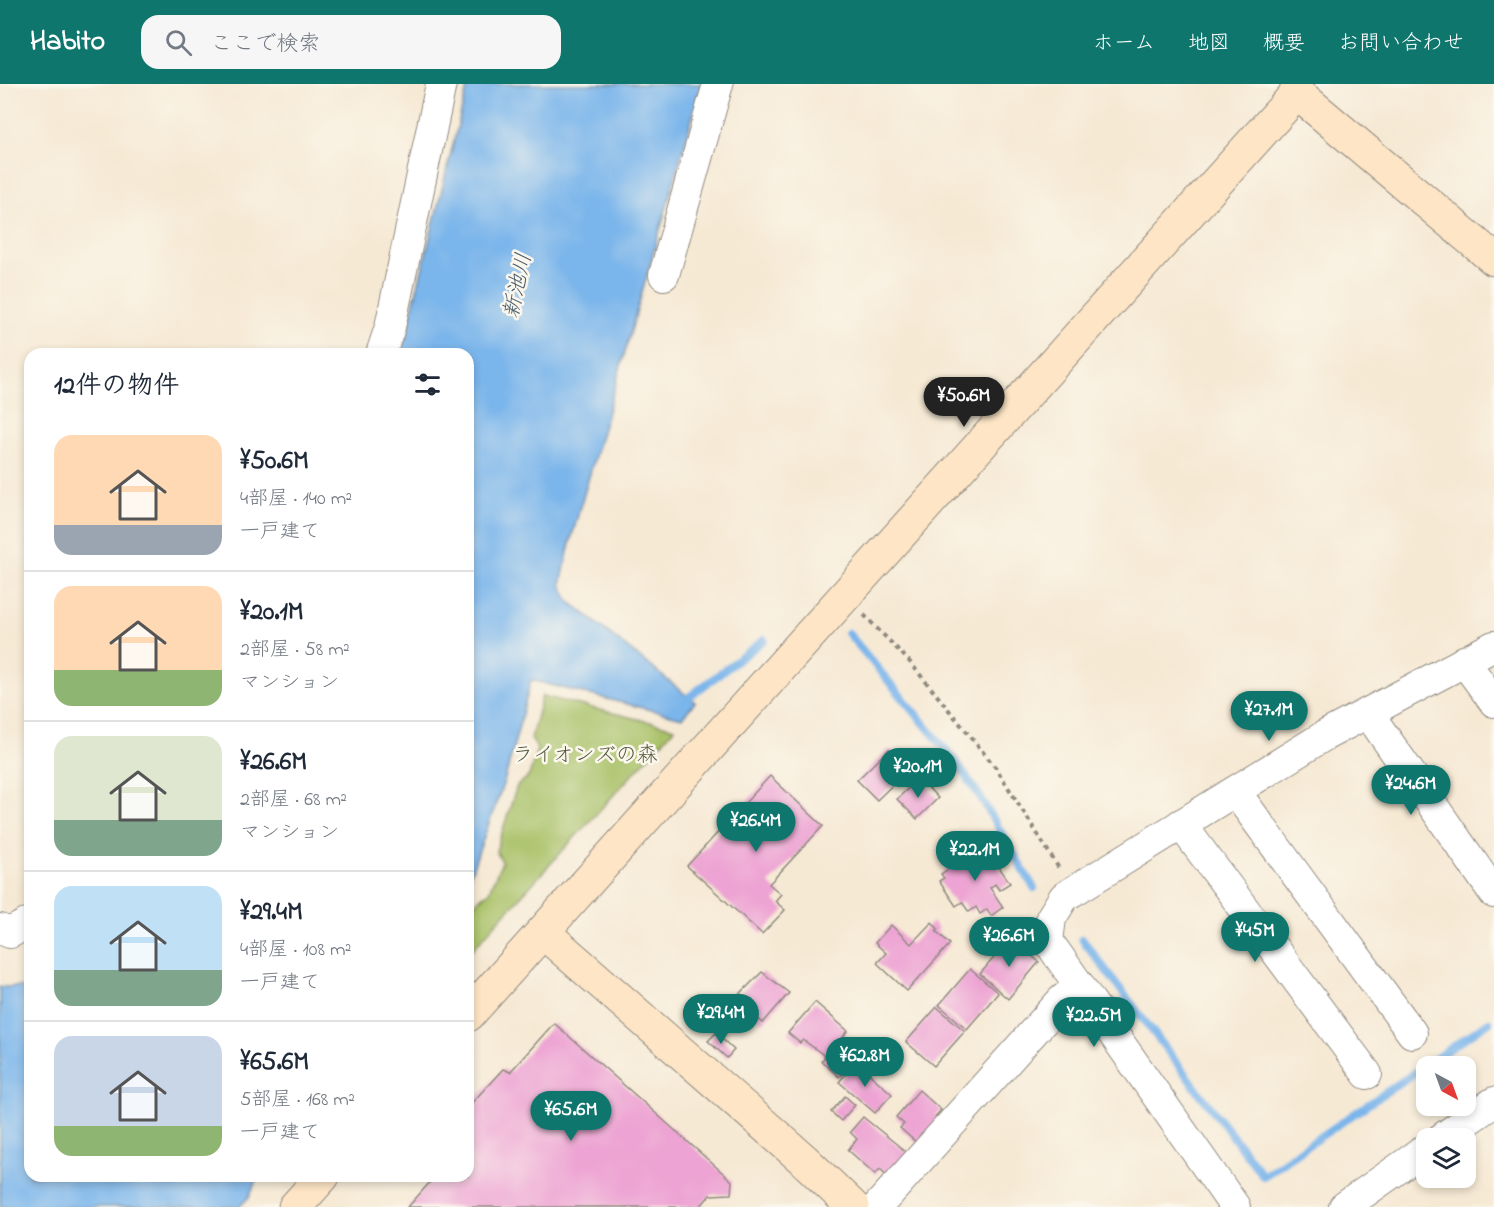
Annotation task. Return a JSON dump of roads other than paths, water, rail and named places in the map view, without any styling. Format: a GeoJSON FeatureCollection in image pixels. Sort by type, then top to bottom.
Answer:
{"type":"FeatureCollection","features":[{"type":"Feature","properties":{"kind":"street"},"geometry":{"type":"LineString","coordinates":[[383,348],[390,327],[441,84]]}},
{"type":"Feature","properties":{"kind":"street"},"geometry":{"type":"LineString","coordinates":[[664,275],[718,84]]}},
{"type":"Feature","properties":{"kind":"street"},"geometry":{"type":"LineString","coordinates":[[474,1008],[1292,89],[1494,259]]}},
{"type":"Feature","properties":{"kind":"street"},"geometry":{"type":"LineString","coordinates":[[1235,1207],[1048,941],[1051,918],[1064,897],[1181,824],[1368,713],[1494,646]]}},
{"type":"Feature","properties":{"kind":"street"},"geometry":{"type":"LineString","coordinates":[[1464,661],[1494,702]]}},
{"type":"Feature","properties":{"kind":"street"},"geometry":{"type":"LineString","coordinates":[[1368,713],[1494,893]]}},
{"type":"Feature","properties":{"kind":"street"},"geometry":{"type":"LineString","coordinates":[[1235,791],[1412,1033]]}},
{"type":"Feature","properties":{"kind":"street"},"geometry":{"type":"LineString","coordinates":[[1181,824],[1367,1074]]}},
{"type":"Feature","properties":{"kind":"street"},"geometry":{"type":"LineString","coordinates":[[0,929],[10,933],[24,925]]}},
{"type":"Feature","properties":{"kind":"street"},"geometry":{"type":"LineString","coordinates":[[543,932],[804,1160],[853,1207]]}},
{"type":"Feature","properties":{"kind":"street"},"geometry":{"type":"LineString","coordinates":[[877,1207],[1062,1000],[1080,986]]}},
{"type":"Feature","properties":{"kind":"street"},"geometry":{"type":"LineString","coordinates":[[1456,1128],[1494,1102]]}},
{"type":"Feature","properties":{"kind":"street"},"geometry":{"type":"LineString","coordinates":[[1344,1207],[1416,1156]]}},
{"type":"Feature","properties":{"kind":"street"},"geometry":{"type":"LineString","coordinates":[[295,1207],[318,1182]]}},
{"type":"Feature","properties":{"kind":"water","name":"新池川"},"geometry":{"type":"Polygon","coordinates":[[[468,84],[702,84],[570,543],[561,584],[569,601],[695,702],[682,718],[531,680],[505,779],[474,864],[474,348],[399,348],[409,322],[468,84]]]}},
{"type":"Feature","properties":{"kind":"water"},"geometry":{"type":"Polygon","coordinates":[[[0,987],[24,987],[24,1182],[255,1182],[249,1197],[239,1207],[0,1207],[0,987]]]}},
{"type":"Feature","properties":{"kind":"waterway"},"geometry":{"type":"LineString","coordinates":[[848,633],[953,758],[979,795],[1034,888]]}},
{"type":"Feature","properties":{"kind":"waterway"},"geometry":{"type":"LineString","coordinates":[[689,697],[764,640]]}},
{"type":"Feature","properties":{"kind":"waterway"},"geometry":{"type":"LineString","coordinates":[[1082,939],[1263,1176],[1489,1022]]}},
{"type":"Feature","properties":{"kind":"park label","name":"ライオンズの森"},"geometry":{"type":"Point","coordinates":[585,756]}}]}
